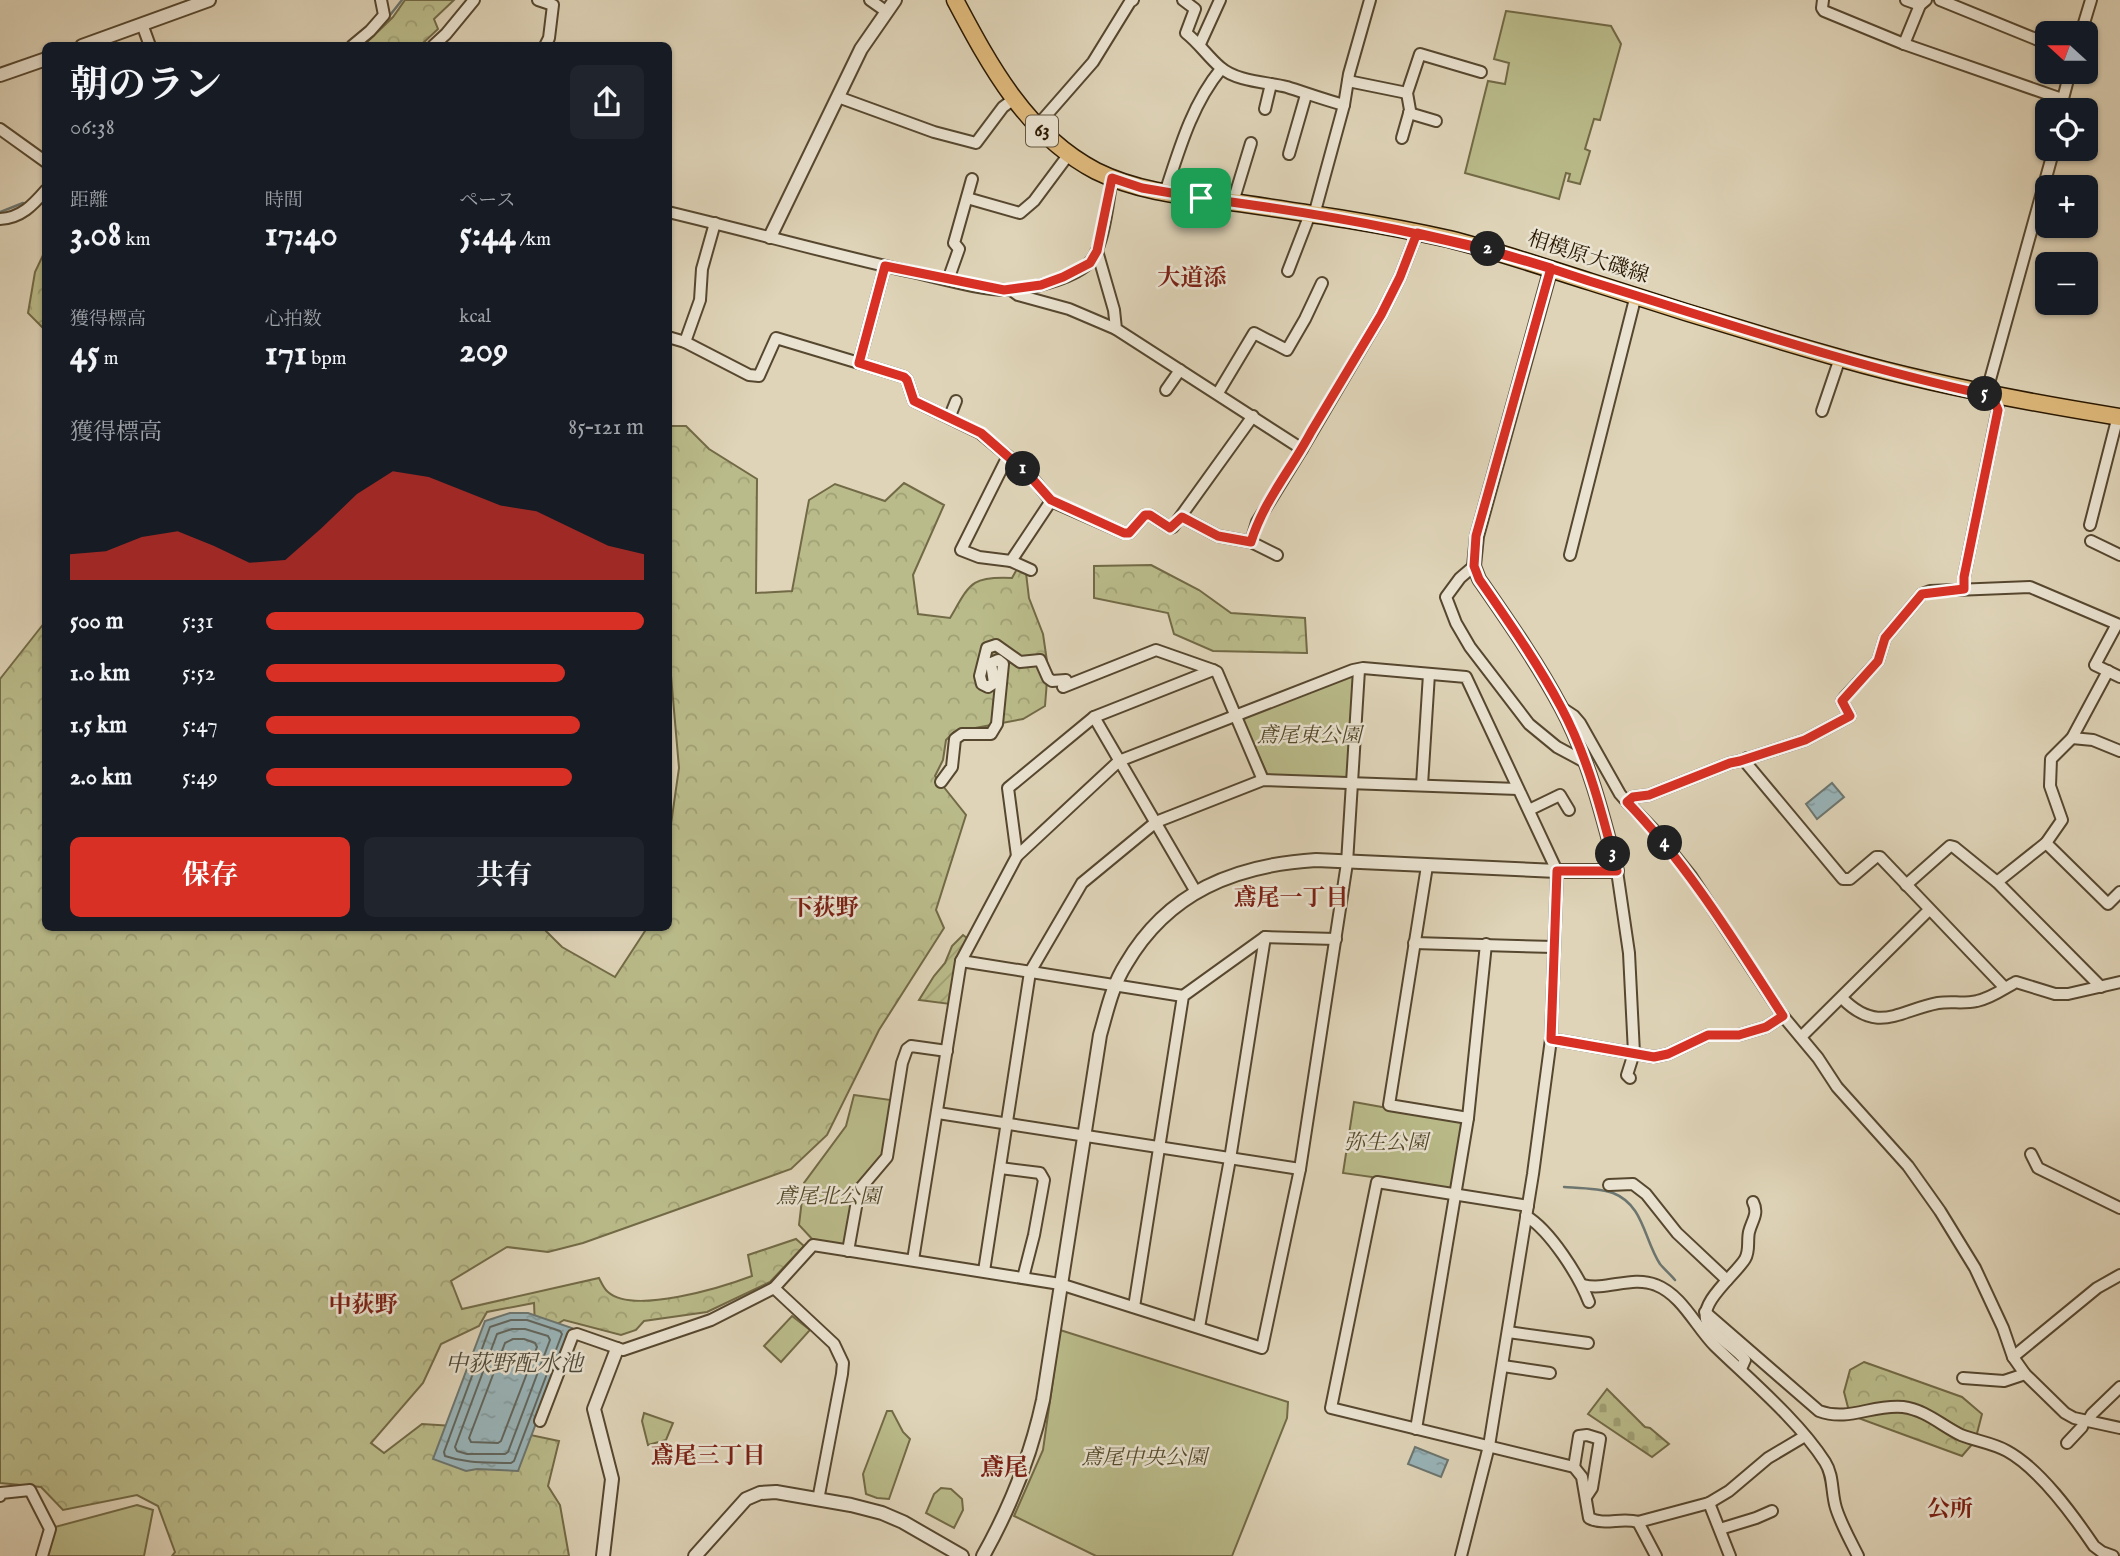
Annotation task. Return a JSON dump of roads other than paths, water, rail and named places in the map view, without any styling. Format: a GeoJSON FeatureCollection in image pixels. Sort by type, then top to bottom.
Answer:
{"type":"FeatureCollection","features":[{"type":"Feature","properties":{"kind":"main road","name":"相模原大磯線"},"geometry":{"type":"LineString","coordinates":[[955,0],[1014,99],[1037,126],[1069,155],[1112,178],[1165,192],[1312,214],[1487,249],[1840,358],[1921,380],[1992,396],[2119,416]]}},
{"type":"Feature","properties":{"kind":"street"},"geometry":{"type":"LineString","coordinates":[[93,42],[209,0]]}},
{"type":"Feature","properties":{"kind":"street"},"geometry":{"type":"LineString","coordinates":[[357,42],[384,15],[381,0]]}},
{"type":"Feature","properties":{"kind":"street"},"geometry":{"type":"LineString","coordinates":[[437,42],[474,0]]}},
{"type":"Feature","properties":{"kind":"street"},"geometry":{"type":"LineString","coordinates":[[538,0],[553,5],[547,42]]}},
{"type":"Feature","properties":{"kind":"street"},"geometry":{"type":"LineString","coordinates":[[870,0],[887,12]]}},
{"type":"Feature","properties":{"kind":"street"},"geometry":{"type":"LineString","coordinates":[[770,237],[861,49],[895,0]]}},
{"type":"Feature","properties":{"kind":"street"},"geometry":{"type":"LineString","coordinates":[[1037,126],[1093,62],[1133,0]]}},
{"type":"Feature","properties":{"kind":"street"},"geometry":{"type":"LineString","coordinates":[[1183,0],[1195,9],[1186,33],[1200,44],[1221,69],[1251,80],[1290,88],[1344,105]]}},
{"type":"Feature","properties":{"kind":"street"},"geometry":{"type":"LineString","coordinates":[[1200,44],[1220,0]]}},
{"type":"Feature","properties":{"kind":"street"},"geometry":{"type":"LineString","coordinates":[[1292,268],[1312,214],[1344,105],[1370,0]]}},
{"type":"Feature","properties":{"kind":"street"},"geometry":{"type":"LineString","coordinates":[[1823,0],[1824,10],[2043,98]]}},
{"type":"Feature","properties":{"kind":"street"},"geometry":{"type":"LineString","coordinates":[[1904,44],[1923,2],[1906,0]]}},
{"type":"Feature","properties":{"kind":"street"},"geometry":{"type":"LineString","coordinates":[[1940,0],[2035,39]]}},
{"type":"Feature","properties":{"kind":"street"},"geometry":{"type":"LineString","coordinates":[[2085,21],[2091,0]]}},
{"type":"Feature","properties":{"kind":"street"},"geometry":{"type":"LineString","coordinates":[[142,24],[149,42]]}},
{"type":"Feature","properties":{"kind":"street"},"geometry":{"type":"LineString","coordinates":[[1402,138],[1420,54],[1481,72]]}},
{"type":"Feature","properties":{"kind":"street"},"geometry":{"type":"LineString","coordinates":[[0,75],[42,60]]}},
{"type":"Feature","properties":{"kind":"street"},"geometry":{"type":"LineString","coordinates":[[1165,192],[1183,137],[1209,84],[1221,69]]}},
{"type":"Feature","properties":{"kind":"street"},"geometry":{"type":"LineString","coordinates":[[1348,81],[1411,87]]}},
{"type":"Feature","properties":{"kind":"street"},"geometry":{"type":"LineString","coordinates":[[1265,109],[1271,84]]}},
{"type":"Feature","properties":{"kind":"street"},"geometry":{"type":"LineString","coordinates":[[1289,155],[1306,95]]}},
{"type":"Feature","properties":{"kind":"street"},"geometry":{"type":"LineString","coordinates":[[838,97],[934,132],[975,143],[1003,107],[1014,99]]}},
{"type":"Feature","properties":{"kind":"street"},"geometry":{"type":"LineString","coordinates":[[1409,113],[1436,121]]}},
{"type":"Feature","properties":{"kind":"street"},"geometry":{"type":"LineString","coordinates":[[0,129],[42,159]]}},
{"type":"Feature","properties":{"kind":"street"},"geometry":{"type":"LineString","coordinates":[[1233,202],[1251,143]]}},
{"type":"Feature","properties":{"kind":"street"},"geometry":{"type":"LineString","coordinates":[[967,198],[1020,213],[1034,201],[1069,155]]}},
{"type":"Feature","properties":{"kind":"street"},"geometry":{"type":"LineString","coordinates":[[1964,589],[1964,577],[1998,410],[1988,387],[2051,161]]}},
{"type":"Feature","properties":{"kind":"street"},"geometry":{"type":"LineString","coordinates":[[672,213],[885,266],[1011,290],[1041,285],[1080,270],[1090,263],[1097,251],[1112,178]]}},
{"type":"Feature","properties":{"kind":"street"},"geometry":{"type":"LineString","coordinates":[[948,280],[959,249],[954,243],[972,179]]}},
{"type":"Feature","properties":{"kind":"street"},"geometry":{"type":"LineString","coordinates":[[0,219],[30,209],[42,195]]}},
{"type":"Feature","properties":{"kind":"street"},"geometry":{"type":"LineString","coordinates":[[685,342],[701,300],[702,269],[715,223]]}},
{"type":"Feature","properties":{"kind":"street"},"geometry":{"type":"LineString","coordinates":[[1251,542],[1257,522],[1381,315],[1400,277],[1417,233]]}},
{"type":"Feature","properties":{"kind":"street"},"geometry":{"type":"LineString","coordinates":[[1097,251],[1114,310],[1116,329]]}},
{"type":"Feature","properties":{"kind":"street"},"geometry":{"type":"LineString","coordinates":[[859,363],[885,266]]}},
{"type":"Feature","properties":{"kind":"street"},"geometry":{"type":"LineString","coordinates":[[1551,268],[1476,536],[1474,566],[1479,579],[1527,648],[1562,708],[1605,821],[1617,871],[1629,953],[1634,1053],[1627,1075],[1630,1078]]}},
{"type":"Feature","properties":{"kind":"street"},"geometry":{"type":"LineString","coordinates":[[1218,393],[1254,333],[1282,350],[1287,350],[1322,288]]}},
{"type":"Feature","properties":{"kind":"street"},"geometry":{"type":"LineString","coordinates":[[1011,290],[1018,295],[1069,309],[1116,329],[1302,449]]}},
{"type":"Feature","properties":{"kind":"street"},"geometry":{"type":"LineString","coordinates":[[1570,555],[1636,295]]}},
{"type":"Feature","properties":{"kind":"street"},"geometry":{"type":"LineString","coordinates":[[672,338],[750,375],[759,376],[776,338],[904,377],[914,401],[981,433],[1028,474],[1051,500],[1124,533],[1129,533],[1145,515],[1150,515],[1170,528],[1182,517],[1253,416]]}},
{"type":"Feature","properties":{"kind":"street"},"geometry":{"type":"LineString","coordinates":[[1822,411],[1840,358]]}},
{"type":"Feature","properties":{"kind":"street"},"geometry":{"type":"LineString","coordinates":[[1166,390],[1180,370]]}},
{"type":"Feature","properties":{"kind":"street"},"geometry":{"type":"LineString","coordinates":[[950,416],[956,401]]}},
{"type":"Feature","properties":{"kind":"street"},"geometry":{"type":"LineString","coordinates":[[2090,525],[2119,416]]}},
{"type":"Feature","properties":{"kind":"street"},"geometry":{"type":"LineString","coordinates":[[1008,456],[961,550],[979,557],[1011,561],[1031,570]]}},
{"type":"Feature","properties":{"kind":"street"},"geometry":{"type":"LineString","coordinates":[[1011,561],[1051,500]]}},
{"type":"Feature","properties":{"kind":"street"},"geometry":{"type":"LineString","coordinates":[[1182,517],[1218,536],[1251,542],[1277,555]]}},
{"type":"Feature","properties":{"kind":"street"},"geometry":{"type":"LineString","coordinates":[[2091,541],[2120,555]]}},
{"type":"Feature","properties":{"kind":"street"},"geometry":{"type":"LineString","coordinates":[[1474,566],[1460,578],[1446,597],[1455,623],[1529,724],[1557,747],[1583,761]]}},
{"type":"Feature","properties":{"kind":"street"},"geometry":{"type":"LineString","coordinates":[[1627,802],[1633,797],[1649,795],[1730,763],[1805,740],[1850,716],[1842,701],[1878,661],[1885,638],[1922,594],[1964,589],[2030,587],[2119,622],[2095,665],[2120,677]]}},
{"type":"Feature","properties":{"kind":"street"},"geometry":{"type":"LineString","coordinates":[[941,782],[952,767],[955,739],[962,734],[990,734],[995,729],[1003,664],[998,660],[991,663],[994,683],[988,687],[981,681],[980,676],[987,648],[996,645],[1020,662],[1040,660],[1048,678],[1066,684],[1156,650],[1217,672],[1263,780]]}},
{"type":"Feature","properties":{"kind":"street"},"geometry":{"type":"LineString","coordinates":[[914,1260],[961,961],[1017,856],[1119,761],[1363,668],[1466,677],[1557,871],[1551,1039],[1527,1211],[1489,1446],[1461,1556]]}},
{"type":"Feature","properties":{"kind":"street"},"geometry":{"type":"LineString","coordinates":[[1017,856],[1008,788],[1094,718],[1213,670]]}},
{"type":"Feature","properties":{"kind":"street"},"geometry":{"type":"LineString","coordinates":[[540,1421],[573,1335],[577,1334],[623,1350],[711,1320],[774,1289],[813,1245],[1060,1284],[1262,1348],[1300,1169],[1347,863],[1359,670]]}},
{"type":"Feature","properties":{"kind":"street"},"geometry":{"type":"LineString","coordinates":[[1997,882],[2046,843],[2062,820],[2050,786],[2052,759],[2071,738],[2108,671]]}},
{"type":"Feature","properties":{"kind":"street"},"geometry":{"type":"LineString","coordinates":[[1422,785],[1429,674]]}},
{"type":"Feature","properties":{"kind":"street"},"geometry":{"type":"LineString","coordinates":[[1562,708],[1580,723],[1620,794],[1655,831],[1691,876],[1783,1016],[1837,1087],[1908,1166],[1940,1211],[1975,1268],[2003,1328],[2013,1357],[2025,1374],[2065,1413],[2086,1421],[2120,1428]]}},
{"type":"Feature","properties":{"kind":"street"},"geometry":{"type":"LineString","coordinates":[[1094,718],[1196,892]]}},
{"type":"Feature","properties":{"kind":"street"},"geometry":{"type":"LineString","coordinates":[[2071,738],[2093,740],[2120,751]]}},
{"type":"Feature","properties":{"kind":"street"},"geometry":{"type":"LineString","coordinates":[[1748,758],[1747,764],[1843,879],[1850,880],[1876,857],[1880,857],[2005,988]]}},
{"type":"Feature","properties":{"kind":"street"},"geometry":{"type":"LineString","coordinates":[[984,1272],[1030,972],[1082,883],[1156,822],[1263,780],[1518,789]]}},
{"type":"Feature","properties":{"kind":"street"},"geometry":{"type":"LineString","coordinates":[[1529,810],[1560,795],[1569,810]]}},
{"type":"Feature","properties":{"kind":"street"},"geometry":{"type":"LineString","coordinates":[[2046,843],[2108,904],[2120,892]]}},
{"type":"Feature","properties":{"kind":"street"},"geometry":{"type":"LineString","coordinates":[[1906,885],[1950,846],[1997,882],[2101,987]]}},
{"type":"Feature","properties":{"kind":"street"},"geometry":{"type":"LineString","coordinates":[[983,1556],[1007,1513],[1034,1440],[1043,1400],[1100,1035],[1115,986],[1125,965],[1150,931],[1178,904],[1219,879],[1247,869],[1280,862],[1316,860],[1557,871],[1617,871]]}},
{"type":"Feature","properties":{"kind":"street"},"geometry":{"type":"LineString","coordinates":[[1427,866],[1389,1105],[1468,1118]]}},
{"type":"Feature","properties":{"kind":"street"},"geometry":{"type":"LineString","coordinates":[[1801,1037],[1928,910]]}},
{"type":"Feature","properties":{"kind":"street"},"geometry":{"type":"LineString","coordinates":[[961,961],[1183,996],[1265,937],[1336,939]]}},
{"type":"Feature","properties":{"kind":"street"},"geometry":{"type":"LineString","coordinates":[[1199,1327],[1230,1159],[1265,937]]}},
{"type":"Feature","properties":{"kind":"street"},"geometry":{"type":"LineString","coordinates":[[1414,943],[1553,947]]}},
{"type":"Feature","properties":{"kind":"street"},"geometry":{"type":"LineString","coordinates":[[1416,1429],[1468,1118],[1486,944]]}},
{"type":"Feature","properties":{"kind":"street"},"geometry":{"type":"LineString","coordinates":[[1842,998],[1864,1013],[1883,1019],[1902,1016],[1941,1002],[1975,1002],[2016,982],[2054,994],[2068,994],[2120,982]]}},
{"type":"Feature","properties":{"kind":"street"},"geometry":{"type":"LineString","coordinates":[[1134,1307],[1183,996]]}},
{"type":"Feature","properties":{"kind":"street"},"geometry":{"type":"LineString","coordinates":[[1551,1039],[1654,1057],[1668,1054],[1708,1035],[1739,1035],[1766,1027],[1783,1016]]}},
{"type":"Feature","properties":{"kind":"street"},"geometry":{"type":"LineString","coordinates":[[848,1251],[859,1190],[887,1157],[902,1063],[907,1049],[911,1046],[947,1051]]}},
{"type":"Feature","properties":{"kind":"street"},"geometry":{"type":"LineString","coordinates":[[938,1113],[1300,1169]]}},
{"type":"Feature","properties":{"kind":"street"},"geometry":{"type":"LineString","coordinates":[[2031,1154],[2038,1168],[2120,1208]]}},
{"type":"Feature","properties":{"kind":"street"},"geometry":{"type":"LineString","coordinates":[[1000,1167],[1040,1173],[1044,1180],[1023,1278]]}},
{"type":"Feature","properties":{"kind":"street"},"geometry":{"type":"LineString","coordinates":[[1589,1302],[1583,1286],[1553,1240],[1527,1211],[1455,1194],[1377,1182],[1331,1408],[1574,1467],[1582,1477],[1590,1518],[1597,1522],[1638,1522],[1709,1503],[1729,1491],[1768,1458],[1805,1436]]}},
{"type":"Feature","properties":{"kind":"street"},"geometry":{"type":"LineString","coordinates":[[1609,1185],[1633,1184],[1646,1194],[1677,1233],[1727,1280]]}},
{"type":"Feature","properties":{"kind":"street"},"geometry":{"type":"LineString","coordinates":[[1741,1370],[1745,1364],[1744,1357],[1713,1330],[1706,1321],[1705,1312],[1710,1300],[1747,1257],[1749,1233],[1757,1209],[1753,1202]]}},
{"type":"Feature","properties":{"kind":"street"},"geometry":{"type":"LineString","coordinates":[[2013,1357],[2097,1288],[2120,1275]]}},
{"type":"Feature","properties":{"kind":"street"},"geometry":{"type":"LineString","coordinates":[[1583,1286],[1593,1288],[1633,1281],[1659,1286],[1674,1296],[1713,1344],[1805,1436],[1825,1462],[1831,1474],[1836,1507],[1858,1556]]}},
{"type":"Feature","properties":{"kind":"street"},"geometry":{"type":"LineString","coordinates":[[774,1289],[834,1344],[843,1363],[818,1500]]}},
{"type":"Feature","properties":{"kind":"street"},"geometry":{"type":"LineString","coordinates":[[1705,1312],[1819,1411],[1832,1416],[1844,1416],[1886,1406],[1909,1408],[1934,1418],[1963,1436],[2009,1451],[2056,1492],[2067,1511],[2102,1554],[2113,1556]]}},
{"type":"Feature","properties":{"kind":"street"},"geometry":{"type":"LineString","coordinates":[[1508,1332],[1588,1343]]}},
{"type":"Feature","properties":{"kind":"street"},"geometry":{"type":"LineString","coordinates":[[603,1556],[612,1479],[594,1409],[617,1349]]}},
{"type":"Feature","properties":{"kind":"street"},"geometry":{"type":"LineString","coordinates":[[1503,1367],[1550,1373]]}},
{"type":"Feature","properties":{"kind":"street"},"geometry":{"type":"LineString","coordinates":[[1964,1378],[2004,1381],[2025,1374]]}},
{"type":"Feature","properties":{"kind":"street"},"geometry":{"type":"LineString","coordinates":[[2067,1443],[2120,1387]]}},
{"type":"Feature","properties":{"kind":"street"},"geometry":{"type":"LineString","coordinates":[[1574,1467],[1578,1436],[1587,1435],[1600,1439],[1592,1488],[1586,1497]]}},
{"type":"Feature","properties":{"kind":"street"},"geometry":{"type":"LineString","coordinates":[[0,1496],[1,1493],[30,1490],[50,1530],[42,1556]]}},
{"type":"Feature","properties":{"kind":"street"},"geometry":{"type":"LineString","coordinates":[[695,1556],[746,1499],[760,1493],[776,1492],[882,1513],[962,1556]]}},
{"type":"Feature","properties":{"kind":"street"},"geometry":{"type":"LineString","coordinates":[[1709,1503],[1730,1556]]}},
{"type":"Feature","properties":{"kind":"street"},"geometry":{"type":"LineString","coordinates":[[1720,1529],[1772,1511]]}},
{"type":"Feature","properties":{"kind":"street"},"geometry":{"type":"LineString","coordinates":[[1638,1522],[1656,1556]]}},
{"type":"Feature","properties":{"kind":"water"},"geometry":{"type":"Polygon","coordinates":[[[1832,783],[1844,797],[1817,819],[1806,804],[1832,783]]]}},
{"type":"Feature","properties":{"kind":"water","name":"中荻野配水池"},"geometry":{"type":"Polygon","coordinates":[[[510,1313],[528,1313],[572,1328],[518,1471],[466,1471],[433,1459],[485,1321],[510,1313]]]}},
{"type":"Feature","properties":{"kind":"water"},"geometry":{"type":"Polygon","coordinates":[[[1415,1447],[1448,1460],[1441,1477],[1408,1464],[1415,1447]]]}},
{"type":"Feature","properties":{"kind":"waterway"},"geometry":{"type":"LineString","coordinates":[[383,24],[402,0]]}},
{"type":"Feature","properties":{"kind":"waterway"},"geometry":{"type":"LineString","coordinates":[[0,212],[23,203]]}},
{"type":"Feature","properties":{"kind":"waterway"},"geometry":{"type":"LineString","coordinates":[[1564,1187],[1601,1190],[1623,1199],[1637,1214],[1660,1264],[1675,1280]]}},
{"type":"Feature","properties":{"kind":"district","name":"大道添"},"geometry":{"type":"Point","coordinates":[1192,278]}},
{"type":"Feature","properties":{"kind":"district","name":"鳶尾一丁目"},"geometry":{"type":"Point","coordinates":[1291,898]}},
{"type":"Feature","properties":{"kind":"district","name":"下荻野"},"geometry":{"type":"Point","coordinates":[824,908]}},
{"type":"Feature","properties":{"kind":"district","name":"中荻野"},"geometry":{"type":"Point","coordinates":[363,1305]}},
{"type":"Feature","properties":{"kind":"district","name":"鳶尾三丁目"},"geometry":{"type":"Point","coordinates":[708,1456]}},
{"type":"Feature","properties":{"kind":"district","name":"鳶尾"},"geometry":{"type":"Point","coordinates":[1004,1468]}},
{"type":"Feature","properties":{"kind":"district","name":"公所"},"geometry":{"type":"Point","coordinates":[1950,1509]}},
{"type":"Feature","properties":{"kind":"park label","name":"鳶尾東公園"},"geometry":{"type":"Point","coordinates":[1309,736]}},
{"type":"Feature","properties":{"kind":"park label","name":"弥生公園"},"geometry":{"type":"Point","coordinates":[1386,1143]}},
{"type":"Feature","properties":{"kind":"park label","name":"鳶尾北公園"},"geometry":{"type":"Point","coordinates":[828,1197]}},
{"type":"Feature","properties":{"kind":"park label","name":"鳶尾中央公園"},"geometry":{"type":"Point","coordinates":[1144,1458]}}]}
